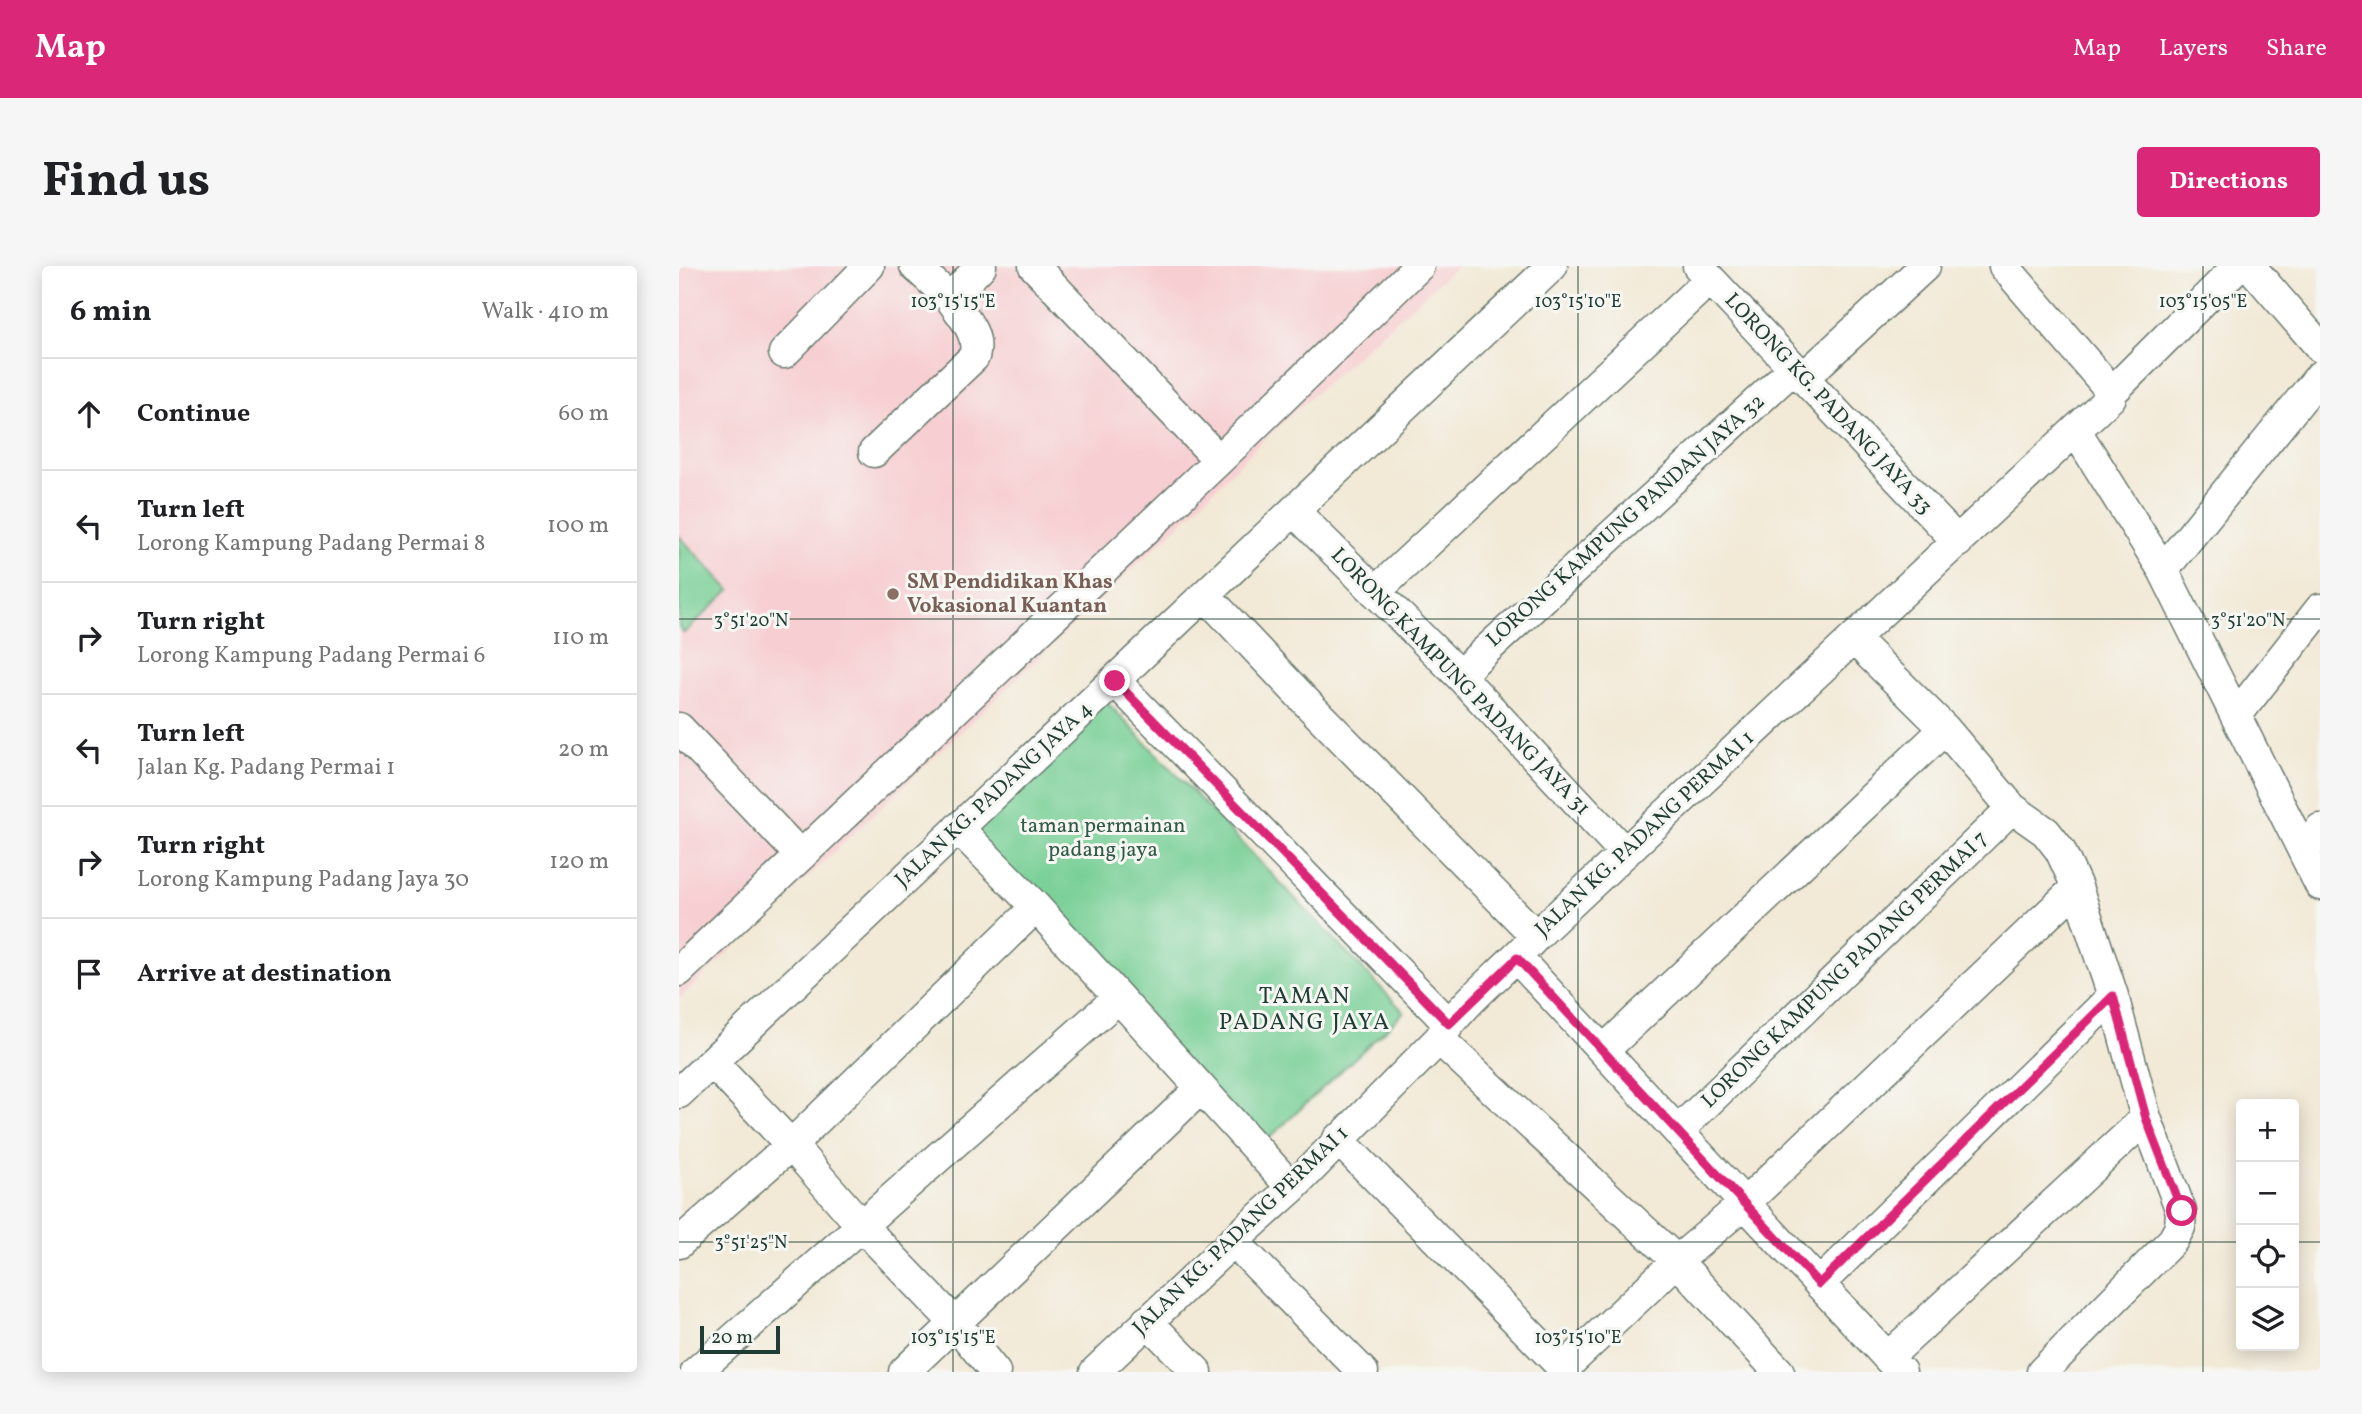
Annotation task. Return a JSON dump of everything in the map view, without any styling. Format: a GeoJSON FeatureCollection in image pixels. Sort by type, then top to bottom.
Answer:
{"type":"FeatureCollection","features":[{"type":"Feature","properties":{"kind":"street"},"geometry":{"type":"LineString","coordinates":[[784,354],[869,266]]}},
{"type":"Feature","properties":{"kind":"street"},"geometry":{"type":"LineString","coordinates":[[874,452],[974,357],[977,346],[974,333],[950,298],[915,266]]}},
{"type":"Feature","properties":{"kind":"street"},"geometry":{"type":"LineString","coordinates":[[950,298],[981,266]]}},
{"type":"Feature","properties":{"kind":"street"},"geometry":{"type":"LineString","coordinates":[[1034,266],[1219,460]]}},
{"type":"Feature","properties":{"kind":"street"},"geometry":{"type":"LineString","coordinates":[[679,971],[1219,460],[1419,266]]}},
{"type":"Feature","properties":{"kind":"street","name":"JALAN KG. PADANG JAYA 4"},"geometry":{"type":"LineString","coordinates":[[679,1093],[1552,266]]}},
{"type":"Feature","properties":{"kind":"street","name":"LORONG KAMPUNG PANDAN JAYA 32"},"geometry":{"type":"LineString","coordinates":[[1459,675],[1798,373],[1925,266]]}},
{"type":"Feature","properties":{"kind":"street"},"geometry":{"type":"LineString","coordinates":[[2004,266],[2112,392]]}},
{"type":"Feature","properties":{"kind":"street","name":"JALAN KG. PADANG PERMAI 1"},"geometry":{"type":"LineString","coordinates":[[1095,1372],[1292,1188],[1526,947],[2111,397],[2112,392],[2238,266]]}},
{"type":"Feature","properties":{"kind":"street"},"geometry":{"type":"LineString","coordinates":[[2250,266],[2320,347]]}},
{"type":"Feature","properties":{"kind":"street"},"geometry":{"type":"LineString","coordinates":[[1375,592],[1704,272]]}},
{"type":"Feature","properties":{"kind":"street","name":"LORONG KG. PADANG JAYA 33"},"geometry":{"type":"LineString","coordinates":[[1704,272],[1958,542]]}},
{"type":"Feature","properties":{"kind":"street"},"geometry":{"type":"LineString","coordinates":[[2163,570],[2320,376]]}},
{"type":"Feature","properties":{"kind":"street"},"geometry":{"type":"LineString","coordinates":[[2076,430],[2163,570],[2236,716],[2312,841],[2320,885]]}},
{"type":"Feature","properties":{"kind":"street","name":"LORONG KAMPUNG PADANG JAYA 31"},"geometry":{"type":"LineString","coordinates":[[1294,511],[1459,675],[1625,853]]}},
{"type":"Feature","properties":{"kind":"street"},"geometry":{"type":"LineString","coordinates":[[1205,594],[1526,947],[1603,1051],[1894,1365],[2146,1118]]}},
{"type":"Feature","properties":{"kind":"street"},"geometry":{"type":"LineString","coordinates":[[2236,716],[2320,609]]}},
{"type":"Feature","properties":{"kind":"street"},"geometry":{"type":"LineString","coordinates":[[1854,639],[1945,729],[2012,808],[2046,832],[2060,850],[2077,887],[2113,996],[2146,1118],[2182,1211],[2180,1227],[2173,1240],[2042,1372]]}},
{"type":"Feature","properties":{"kind":"street"},"geometry":{"type":"LineString","coordinates":[[1115,681],[1444,1032],[1677,1261],[1779,1372]]}},
{"type":"Feature","properties":{"kind":"street"},"geometry":{"type":"LineString","coordinates":[[679,728],[800,855]]}},
{"type":"Feature","properties":{"kind":"street"},"geometry":{"type":"LineString","coordinates":[[1603,1051],[1945,729]]}},
{"type":"Feature","properties":{"kind":"street","name":"LORONG KAMPUNG PADANG PERMAI 7"},"geometry":{"type":"LineString","coordinates":[[1678,1131],[2012,808]]}},
{"type":"Feature","properties":{"kind":"street"},"geometry":{"type":"LineString","coordinates":[[958,828],[1036,907],[1292,1188]]}},
{"type":"Feature","properties":{"kind":"street"},"geometry":{"type":"LineString","coordinates":[[1338,1139],[1565,1370],[1677,1261],[1745,1203],[2077,887]]}},
{"type":"Feature","properties":{"kind":"street"},"geometry":{"type":"LineString","coordinates":[[679,1243],[791,1145],[1036,907]]}},
{"type":"Feature","properties":{"kind":"street"},"geometry":{"type":"LineString","coordinates":[[1819,1284],[2113,996]]}},
{"type":"Feature","properties":{"kind":"street"},"geometry":{"type":"LineString","coordinates":[[696,1372],[1118,998]]}},
{"type":"Feature","properties":{"kind":"street"},"geometry":{"type":"LineString","coordinates":[[712,1062],[956,1324],[995,1372]]}},
{"type":"Feature","properties":{"kind":"street"},"geometry":{"type":"LineString","coordinates":[[905,1372],[1200,1089]]}},
{"type":"Feature","properties":{"kind":"street"},"geometry":{"type":"LineString","coordinates":[[1233,1241],[1363,1372]]}},
{"type":"Feature","properties":{"kind":"street"},"geometry":{"type":"LineString","coordinates":[[1147,1321],[1197,1372]]}},
{"type":"Feature","properties":{"kind":"shaded area","name":"SM Pendidikan Khas Vokasional Kuantan"},"geometry":{"type":"Polygon","coordinates":[[[679,266],[1457,266],[1266,437],[1185,519],[679,999],[679,266]]]}},
{"type":"Feature","properties":{"kind":"green space"},"geometry":{"type":"Polygon","coordinates":[[[679,536],[730,590],[684,633],[679,627],[679,536]]]}},
{"type":"Feature","properties":{"kind":"green space","name":"taman permainan padang jaya"},"geometry":{"type":"Polygon","coordinates":[[[1101,696],[1404,1012],[1264,1143],[958,828],[1101,696]]]}},
{"type":"Feature","properties":{"kind":"place","name":"SM Pendidikan Khas Vokasional Kuantan"},"geometry":{"type":"Point","coordinates":[893,594]}},
{"type":"Feature","properties":{"kind":"district","name":"TAMAN PADANG JAYA"},"geometry":{"type":"Point","coordinates":[1305,1010]}},
{"type":"Feature","properties":{"kind":"route"},"geometry":{"type":"LineString","coordinates":[[1115,681],[1449,1024],[1517,958],[1819,1284],[2113,996],[2146,1118],[2182,1211]]}}]}
